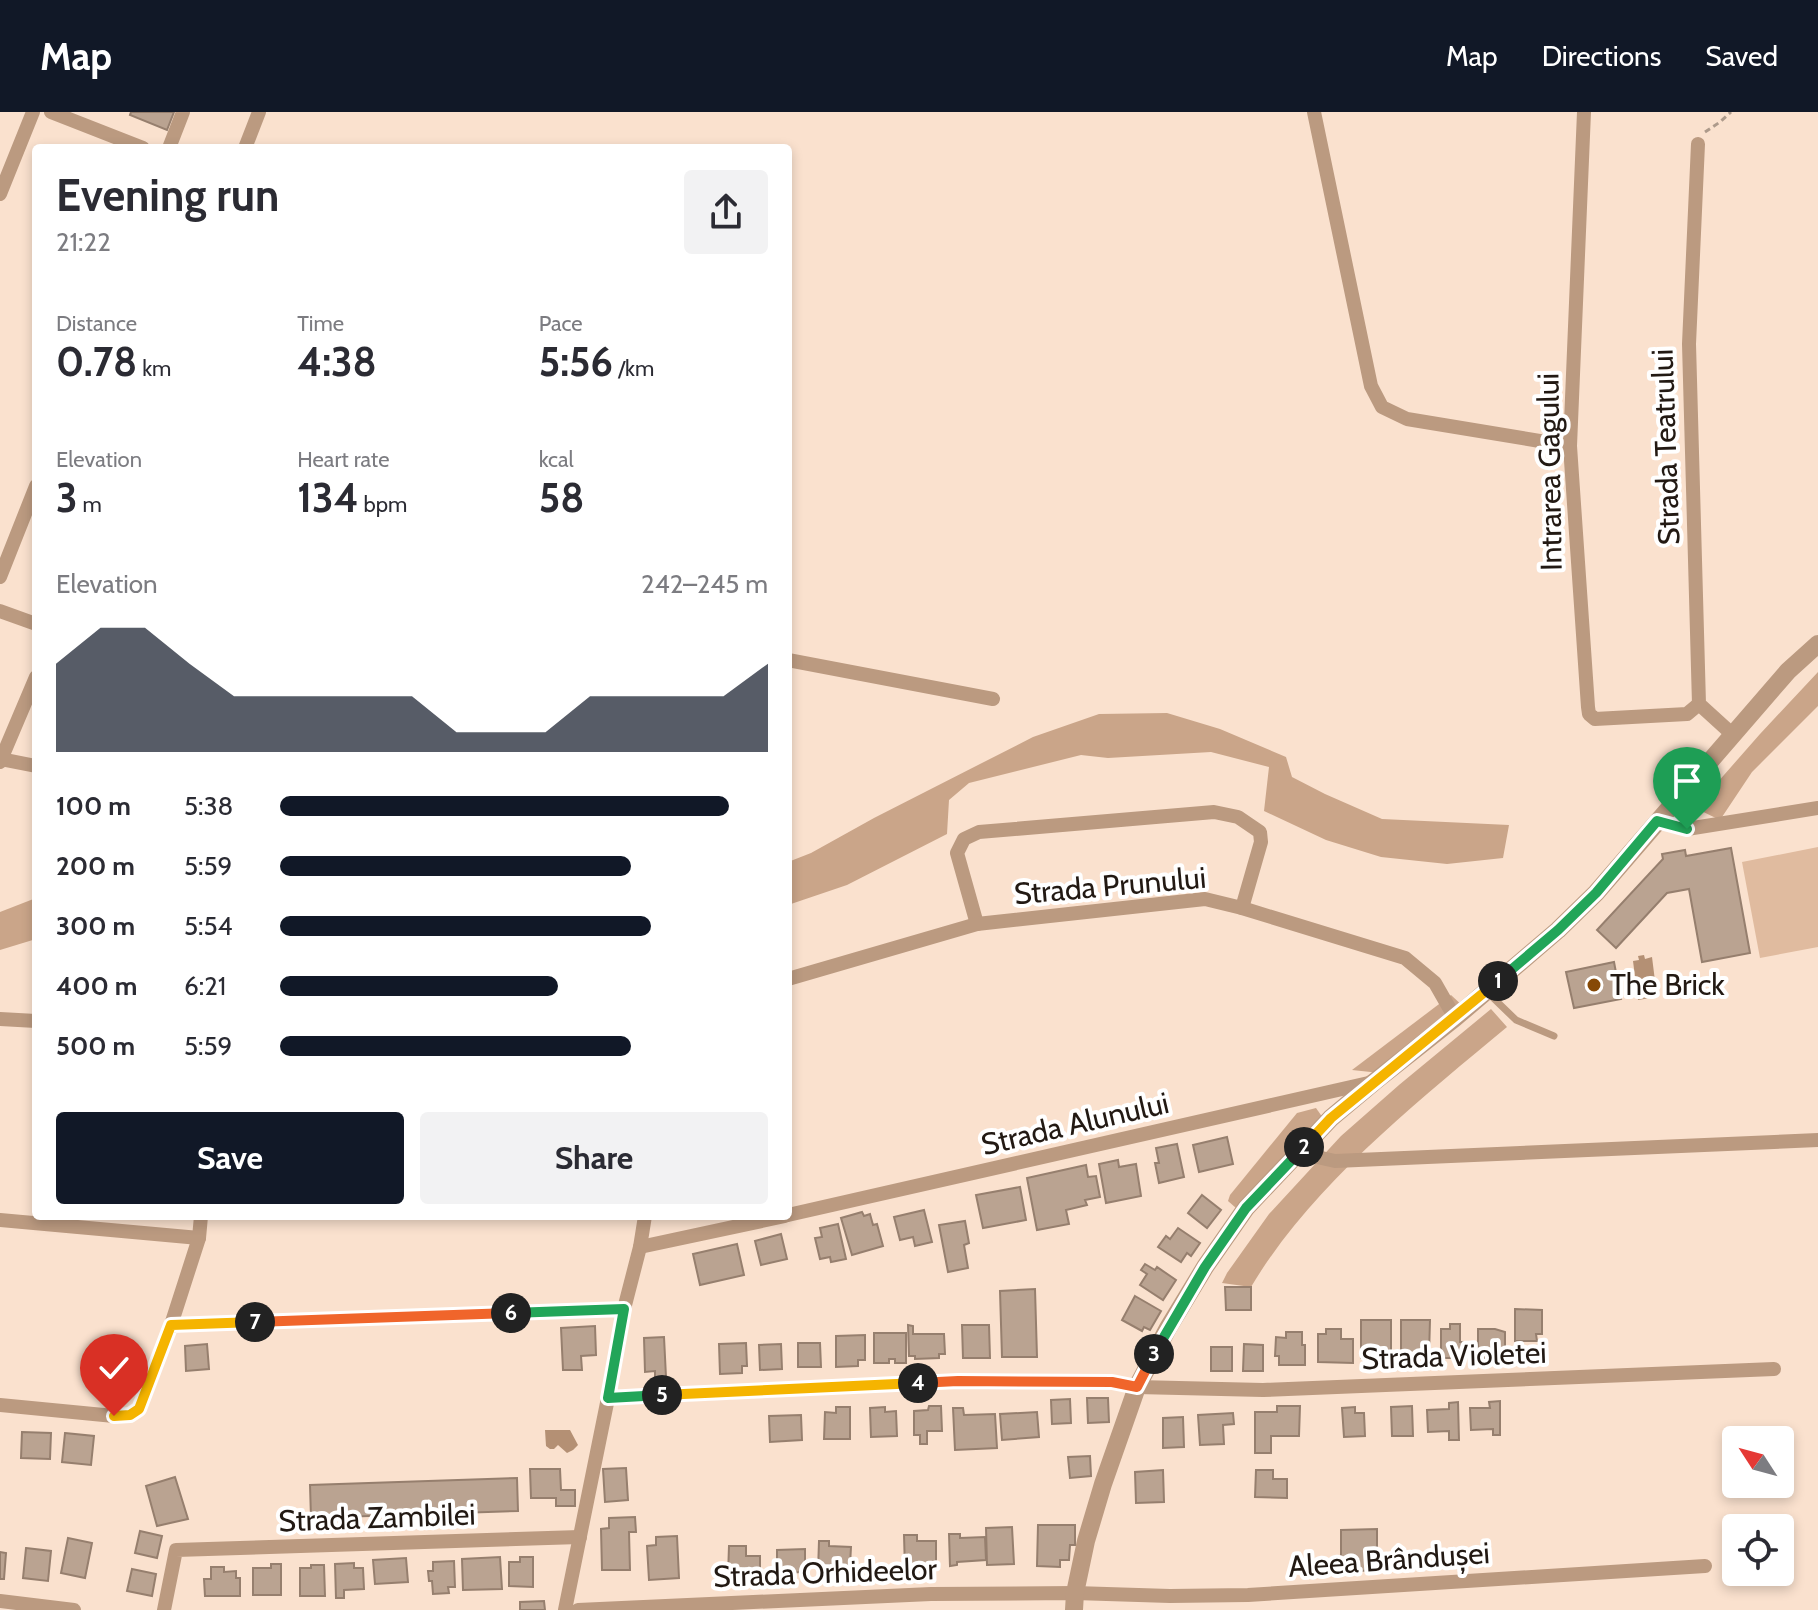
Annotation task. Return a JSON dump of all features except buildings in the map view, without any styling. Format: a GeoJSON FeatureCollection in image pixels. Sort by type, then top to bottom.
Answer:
{"type":"FeatureCollection","features":[{"type":"Feature","properties":{"kind":"street"},"geometry":{"type":"LineString","coordinates":[[0,194],[33,112]]}},
{"type":"Feature","properties":{"kind":"street"},"geometry":{"type":"LineString","coordinates":[[51,112],[133,144]]}},
{"type":"Feature","properties":{"kind":"street"},"geometry":{"type":"LineString","coordinates":[[171,144],[183,112]]}},
{"type":"Feature","properties":{"kind":"street"},"geometry":{"type":"LineString","coordinates":[[247,144],[259,112]]}},
{"type":"Feature","properties":{"kind":"street"},"geometry":{"type":"LineString","coordinates":[[1314,112],[1371,386],[1382,407],[1407,419],[1570,446]]}},
{"type":"Feature","properties":{"kind":"street","name":"Intrarea Gagului"},"geometry":{"type":"LineString","coordinates":[[1584,112],[1570,446],[1589,714],[1595,719],[1687,714],[1699,704]]}},
{"type":"Feature","properties":{"kind":"street","name":"Strada Teatrului"},"geometry":{"type":"LineString","coordinates":[[1698,144],[1689,344],[1699,704]]}},
{"type":"Feature","properties":{"kind":"street"},"geometry":{"type":"LineString","coordinates":[[0,577],[32,496]]}},
{"type":"Feature","properties":{"kind":"street"},"geometry":{"type":"LineString","coordinates":[[0,611],[32,623]]}},
{"type":"Feature","properties":{"kind":"street"},"geometry":{"type":"LineString","coordinates":[[1074,1602],[1086,1541],[1137,1387],[1205,1267],[1246,1208],[1331,1118],[1558,930],[1788,671],[1818,644]]}},
{"type":"Feature","properties":{"kind":"street"},"geometry":{"type":"LineString","coordinates":[[792,661],[993,699]]}},
{"type":"Feature","properties":{"kind":"street"},"geometry":{"type":"LineString","coordinates":[[32,686],[1,760],[32,765]]}},
{"type":"Feature","properties":{"kind":"street"},"geometry":{"type":"LineString","coordinates":[[1699,704],[1732,734]]}},
{"type":"Feature","properties":{"kind":"street"},"geometry":{"type":"LineString","coordinates":[[1657,821],[1687,829],[1818,808]]}},
{"type":"Feature","properties":{"kind":"street"},"geometry":{"type":"LineString","coordinates":[[977,924],[957,853],[964,839],[971,835],[1214,812],[1238,817],[1260,832],[1261,842],[1242,908]]}},
{"type":"Feature","properties":{"kind":"street","name":"Strada Prunului"},"geometry":{"type":"LineString","coordinates":[[792,978],[977,924],[1205,899],[1405,958],[1435,983],[1455,1018]]}},
{"type":"Feature","properties":{"kind":"street"},"geometry":{"type":"LineString","coordinates":[[0,1019],[32,1021]]}},
{"type":"Feature","properties":{"kind":"street","name":"Strada Alunului"},"geometry":{"type":"LineString","coordinates":[[792,1215],[1374,1082]]}},
{"type":"Feature","properties":{"kind":"street"},"geometry":{"type":"LineString","coordinates":[[1299,1153],[1335,1161],[1818,1140]]}},
{"type":"Feature","properties":{"kind":"street"},"geometry":{"type":"LineString","coordinates":[[0,1220],[199,1238]]}},
{"type":"Feature","properties":{"kind":"street"},"geometry":{"type":"LineString","coordinates":[[0,1405],[114,1416],[130,1415],[139,1409],[171,1325],[199,1238],[201,1220]]}},
{"type":"Feature","properties":{"kind":"street"},"geometry":{"type":"LineString","coordinates":[[565,1610],[644,1220]]}},
{"type":"Feature","properties":{"kind":"street","name":"Strada Alunului"},"geometry":{"type":"LineString","coordinates":[[640,1247],[768,1220]]}},
{"type":"Feature","properties":{"kind":"street"},"geometry":{"type":"LineString","coordinates":[[171,1325],[624,1309]]}},
{"type":"Feature","properties":{"kind":"street","name":"Strada Violetei"},"geometry":{"type":"LineString","coordinates":[[1137,1387],[1263,1390],[1774,1369]]}},
{"type":"Feature","properties":{"kind":"street"},"geometry":{"type":"LineString","coordinates":[[608,1398],[958,1381],[1112,1382],[1137,1387]]}},
{"type":"Feature","properties":{"kind":"street","name":"Strada Zambilei"},"geometry":{"type":"LineString","coordinates":[[164,1610],[176,1550],[580,1537]]}},
{"type":"Feature","properties":{"kind":"street","name":"Aleea Brândușei"},"geometry":{"type":"LineString","coordinates":[[1074,1602],[1248,1595],[1705,1566]]}},
{"type":"Feature","properties":{"kind":"street","name":"Strada Orhideelor"},"geometry":{"type":"LineString","coordinates":[[578,1610],[931,1594],[1074,1602]]}},
{"type":"Feature","properties":{"kind":"street"},"geometry":{"type":"LineString","coordinates":[[0,1601],[74,1610]]}},
{"type":"Feature","properties":{"kind":"lane"},"geometry":{"type":"LineString","coordinates":[[1486,991],[1516,1020],[1554,1036]]}},
{"type":"Feature","properties":{"kind":"path"},"geometry":{"type":"LineString","coordinates":[[1698,144],[1706,130],[1731,112]]}},
{"type":"Feature","properties":{"kind":"shaded area"},"geometry":{"type":"Polygon","coordinates":[[[1818,672],[1818,706],[1752,772],[1720,820],[1695,808],[1760,734],[1818,672]]]}},
{"type":"Feature","properties":{"kind":"shaded area"},"geometry":{"type":"Polygon","coordinates":[[[1167,713],[1220,729],[1286,757],[1292,777],[1382,819],[1509,825],[1503,858],[1447,864],[1381,857],[1326,840],[1264,811],[1269,767],[1211,752],[1108,758],[1081,755],[969,783],[949,800],[947,834],[847,885],[792,904],[792,860],[1033,737],[1099,714],[1167,713]]]}},
{"type":"Feature","properties":{"kind":"shaded area"},"geometry":{"type":"Polygon","coordinates":[[[1818,847],[1818,947],[1760,958],[1742,862],[1818,847]]]}},
{"type":"Feature","properties":{"kind":"shaded area"},"geometry":{"type":"Polygon","coordinates":[[[32,900],[32,940],[0,950],[0,912],[32,900]]]}},
{"type":"Feature","properties":{"kind":"shaded area"},"geometry":{"type":"Polygon","coordinates":[[[1644,955],[1645,959],[1652,957],[1657,997],[1638,1000],[1633,961],[1644,955]]]}},
{"type":"Feature","properties":{"kind":"shaded area"},"geometry":{"type":"Polygon","coordinates":[[[1451,995],[1466,1009],[1380,1073],[1352,1070],[1451,995]]]}},
{"type":"Feature","properties":{"kind":"shaded area"},"geometry":{"type":"Polygon","coordinates":[[[1491,1009],[1507,1027],[1402,1116],[1335,1180],[1304,1214],[1251,1287],[1222,1283],[1269,1214],[1341,1136],[1491,1009]]]}},
{"type":"Feature","properties":{"kind":"shaded area"},"geometry":{"type":"Polygon","coordinates":[[[1316,1108],[1323,1118],[1236,1208],[1228,1201],[1230,1195],[1297,1113],[1316,1108]]]}},
{"type":"Feature","properties":{"kind":"shaded area"},"geometry":{"type":"Polygon","coordinates":[[[545,1430],[570,1430],[578,1445],[567,1453],[558,1445],[550,1449],[546,1446],[545,1430]]]}},
{"type":"Feature","properties":{"kind":"place","name":"The Brick"},"geometry":{"type":"Point","coordinates":[1594,985]}},
{"type":"Feature","properties":{"kind":"route"},"geometry":{"type":"LineString","coordinates":[[114,1416],[130,1415],[139,1409],[171,1325],[624,1309],[608,1398],[958,1381],[1112,1382],[1137,1387],[1205,1267],[1246,1208],[1331,1118],[1558,930],[1596,893],[1657,821],[1687,829]]}}]}
